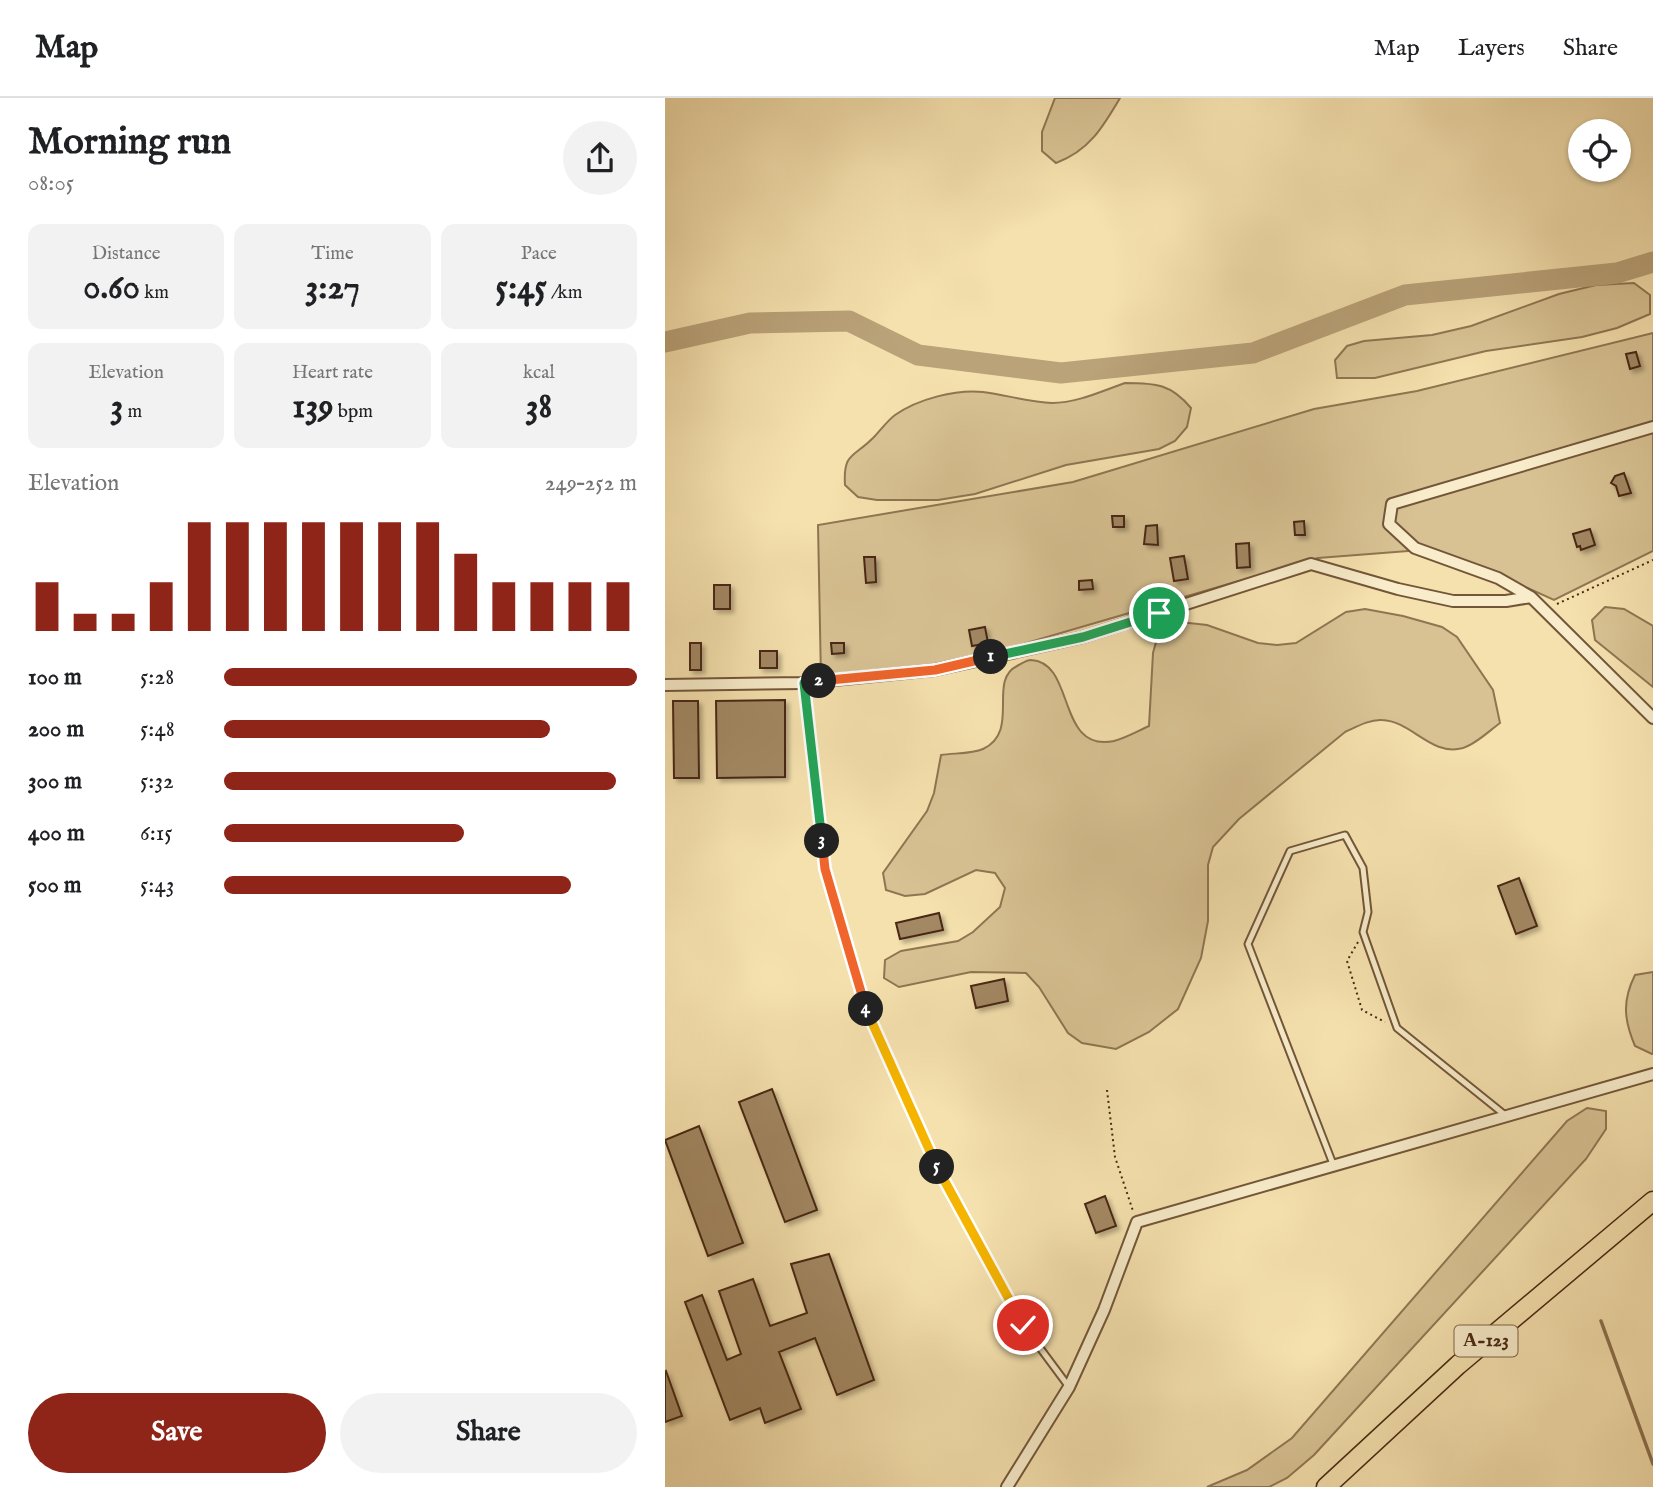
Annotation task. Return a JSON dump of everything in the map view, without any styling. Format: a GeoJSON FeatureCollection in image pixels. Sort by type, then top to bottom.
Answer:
{"type":"FeatureCollection","features":[{"type":"Feature","properties":{"kind":"main road","name":"А-123"},"geometry":{"type":"LineString","coordinates":[[1326,1487],[1458,1364],[1653,1201]]}},
{"type":"Feature","properties":{"kind":"street"},"geometry":{"type":"LineString","coordinates":[[1653,427],[1392,504],[1389,524],[1415,548],[1497,578],[1531,597],[1653,718]]}},
{"type":"Feature","properties":{"kind":"street"},"geometry":{"type":"LineString","coordinates":[[665,685],[804,683],[935,670],[1083,637],[1311,564],[1398,589],[1453,601],[1506,601],[1531,597]]}},
{"type":"Feature","properties":{"kind":"street"},"geometry":{"type":"LineString","coordinates":[[1007,1487],[1069,1387],[1104,1310],[1137,1222],[1653,1073]]}},
{"type":"Feature","properties":{"kind":"lane"},"geometry":{"type":"LineString","coordinates":[[804,683],[825,869],[867,1010],[937,1167],[1023,1325],[1069,1387]]}},
{"type":"Feature","properties":{"kind":"lane"},"geometry":{"type":"LineString","coordinates":[[1333,1164],[1248,944],[1290,851],[1345,835],[1363,868],[1368,912],[1363,932],[1397,1028],[1505,1115]]}},
{"type":"Feature","properties":{"kind":"path"},"geometry":{"type":"LineString","coordinates":[[1543,611],[1653,560]]}},
{"type":"Feature","properties":{"kind":"path"},"geometry":{"type":"LineString","coordinates":[[1363,932],[1347,961],[1362,1010],[1397,1028]]}},
{"type":"Feature","properties":{"kind":"path"},"geometry":{"type":"LineString","coordinates":[[1107,1090],[1115,1157],[1137,1222]]}},
{"type":"Feature","properties":{"kind":"shaded area"},"geometry":{"type":"Polygon","coordinates":[[[1055,98],[1120,98],[1094,137],[1078,152],[1056,163],[1042,151],[1042,132],[1055,98]]]}},
{"type":"Feature","properties":{"kind":"shaded area"},"geometry":{"type":"Polygon","coordinates":[[[1634,283],[1650,295],[1650,314],[1617,328],[1582,337],[1486,351],[1375,378],[1337,378],[1335,360],[1347,346],[1364,341],[1432,335],[1471,326],[1559,294],[1596,285],[1634,283]]]}},
{"type":"Feature","properties":{"kind":"shaded area"},"geometry":{"type":"Polygon","coordinates":[[[1653,333],[1653,551],[1554,600],[1434,549],[1318,558],[1016,646],[907,670],[821,679],[818,525],[1073,482],[1314,409],[1417,391],[1653,333]]]}},
{"type":"Feature","properties":{"kind":"shaded area"},"geometry":{"type":"Polygon","coordinates":[[[1125,383],[1162,386],[1177,394],[1191,408],[1187,427],[1175,441],[1159,449],[1066,465],[975,494],[938,500],[877,500],[858,497],[845,485],[846,467],[851,457],[895,415],[926,400],[972,391],[1052,403],[1071,401],[1125,383]]]}},
{"type":"Feature","properties":{"kind":"shaded area"},"geometry":{"type":"Polygon","coordinates":[[[1605,607],[1624,609],[1653,626],[1653,687],[1595,640],[1592,620],[1605,607]]]}},
{"type":"Feature","properties":{"kind":"shaded area"},"geometry":{"type":"Polygon","coordinates":[[[1365,609],[1442,627],[1457,637],[1493,690],[1500,723],[1473,744],[1452,749],[1441,748],[1393,722],[1377,720],[1363,724],[1345,732],[1239,819],[1213,847],[1208,865],[1208,921],[1201,958],[1178,1009],[1149,1032],[1116,1049],[1082,1043],[1068,1033],[1039,987],[1026,973],[971,972],[899,987],[884,978],[885,960],[901,951],[958,941],[973,932],[1000,907],[1005,888],[995,873],[976,870],[925,894],[905,896],[886,890],[883,873],[927,811],[934,793],[941,755],[979,751],[994,741],[1003,719],[1004,683],[1008,673],[1017,666],[1031,660],[1045,665],[1055,675],[1074,721],[1083,734],[1096,741],[1114,741],[1149,726],[1153,653],[1158,635],[1171,621],[1207,625],[1258,643],[1277,645],[1296,643],[1346,612],[1365,609]]]}},
{"type":"Feature","properties":{"kind":"shaded area"},"geometry":{"type":"Polygon","coordinates":[[[1653,972],[1652,1054],[1635,1046],[1629,1028],[1626,1002],[1635,975],[1653,972]]]}},
{"type":"Feature","properties":{"kind":"shaded area"},"geometry":{"type":"Polygon","coordinates":[[[1587,1108],[1606,1111],[1606,1129],[1586,1159],[1314,1455],[1287,1478],[1269,1487],[1207,1487],[1247,1470],[1292,1438],[1567,1121],[1587,1108]]]}},
{"type":"Feature","properties":{"kind":"building"},"geometry":{"type":"Polygon","coordinates":[[[1636,352],[1640,366],[1630,369],[1626,354],[1636,352]]]}},
{"type":"Feature","properties":{"kind":"building"},"geometry":{"type":"Polygon","coordinates":[[[1624,473],[1631,493],[1619,496],[1616,486],[1611,483],[1615,476],[1624,473]]]}},
{"type":"Feature","properties":{"kind":"building"},"geometry":{"type":"Polygon","coordinates":[[[1112,516],[1124,516],[1124,527],[1113,527],[1112,516]]]}},
{"type":"Feature","properties":{"kind":"building"},"geometry":{"type":"Polygon","coordinates":[[[1304,521],[1305,535],[1295,535],[1294,522],[1304,521]]]}},
{"type":"Feature","properties":{"kind":"building"},"geometry":{"type":"Polygon","coordinates":[[[1157,525],[1158,545],[1144,544],[1146,526],[1157,525]]]}},
{"type":"Feature","properties":{"kind":"building"},"geometry":{"type":"Polygon","coordinates":[[[1590,529],[1595,545],[1581,550],[1580,546],[1577,547],[1573,534],[1590,529]]]}},
{"type":"Feature","properties":{"kind":"building"},"geometry":{"type":"Polygon","coordinates":[[[1249,543],[1250,567],[1237,568],[1236,544],[1249,543]]]}},
{"type":"Feature","properties":{"kind":"building"},"geometry":{"type":"Polygon","coordinates":[[[1184,556],[1188,579],[1174,581],[1170,558],[1184,556]]]}},
{"type":"Feature","properties":{"kind":"building"},"geometry":{"type":"Polygon","coordinates":[[[864,557],[875,557],[876,582],[866,583],[864,557]]]}},
{"type":"Feature","properties":{"kind":"building"},"geometry":{"type":"Polygon","coordinates":[[[1092,580],[1093,589],[1079,590],[1079,581],[1092,580]]]}},
{"type":"Feature","properties":{"kind":"building"},"geometry":{"type":"Polygon","coordinates":[[[714,585],[730,585],[730,609],[714,609],[714,585]]]}},
{"type":"Feature","properties":{"kind":"building"},"geometry":{"type":"Polygon","coordinates":[[[985,627],[988,643],[972,646],[969,630],[985,627]]]}},
{"type":"Feature","properties":{"kind":"building"},"geometry":{"type":"Polygon","coordinates":[[[690,643],[701,643],[701,670],[690,670],[690,643]]]}},
{"type":"Feature","properties":{"kind":"building"},"geometry":{"type":"Polygon","coordinates":[[[831,643],[844,643],[844,653],[832,654],[831,643]]]}},
{"type":"Feature","properties":{"kind":"building"},"geometry":{"type":"Polygon","coordinates":[[[760,651],[777,651],[777,668],[760,668],[760,651]]]}},
{"type":"Feature","properties":{"kind":"building"},"geometry":{"type":"Polygon","coordinates":[[[785,700],[785,777],[717,778],[716,701],[785,700]]]}},
{"type":"Feature","properties":{"kind":"building"},"geometry":{"type":"Polygon","coordinates":[[[673,701],[698,701],[699,778],[674,778],[673,701]]]}},
{"type":"Feature","properties":{"kind":"building"},"geometry":{"type":"Polygon","coordinates":[[[1519,878],[1537,926],[1516,934],[1498,886],[1519,878]]]}},
{"type":"Feature","properties":{"kind":"building"},"geometry":{"type":"Polygon","coordinates":[[[939,913],[943,930],[900,939],[896,923],[939,913]]]}},
{"type":"Feature","properties":{"kind":"building"},"geometry":{"type":"Polygon","coordinates":[[[1004,979],[1008,1001],[976,1008],[971,986],[1004,979]]]}},
{"type":"Feature","properties":{"kind":"building"},"geometry":{"type":"Polygon","coordinates":[[[772,1089],[817,1210],[785,1222],[739,1102],[772,1089]]]}},
{"type":"Feature","properties":{"kind":"building"},"geometry":{"type":"Polygon","coordinates":[[[699,1126],[743,1243],[708,1256],[665,1140],[699,1126]]]}},
{"type":"Feature","properties":{"kind":"building"},"geometry":{"type":"Polygon","coordinates":[[[1105,1196],[1116,1226],[1096,1233],[1085,1204],[1105,1196]]]}},
{"type":"Feature","properties":{"kind":"building"},"geometry":{"type":"Polygon","coordinates":[[[829,1254],[874,1380],[837,1395],[815,1338],[779,1352],[801,1409],[765,1423],[760,1408],[730,1420],[685,1302],[702,1295],[727,1360],[741,1354],[719,1291],[753,1279],[770,1326],[807,1313],[791,1264],[829,1254]]]}},
{"type":"Feature","properties":{"kind":"building"},"geometry":{"type":"Polygon","coordinates":[[[665,1372],[682,1416],[665,1422],[665,1372]]]}},
{"type":"Feature","properties":{"kind":"waterway"},"geometry":{"type":"LineString","coordinates":[[665,342],[750,323],[849,321],[918,355],[1061,373],[1253,353],[1405,295],[1617,273],[1653,262]]}},
{"type":"Feature","properties":{"kind":"waterway"},"geometry":{"type":"LineString","coordinates":[[1601,1321],[1653,1464]]}},
{"type":"Feature","properties":{"kind":"route"},"geometry":{"type":"LineString","coordinates":[[1023,1325],[937,1167],[867,1010],[825,869],[804,683],[935,670],[1083,637],[1159,613]]}}]}
